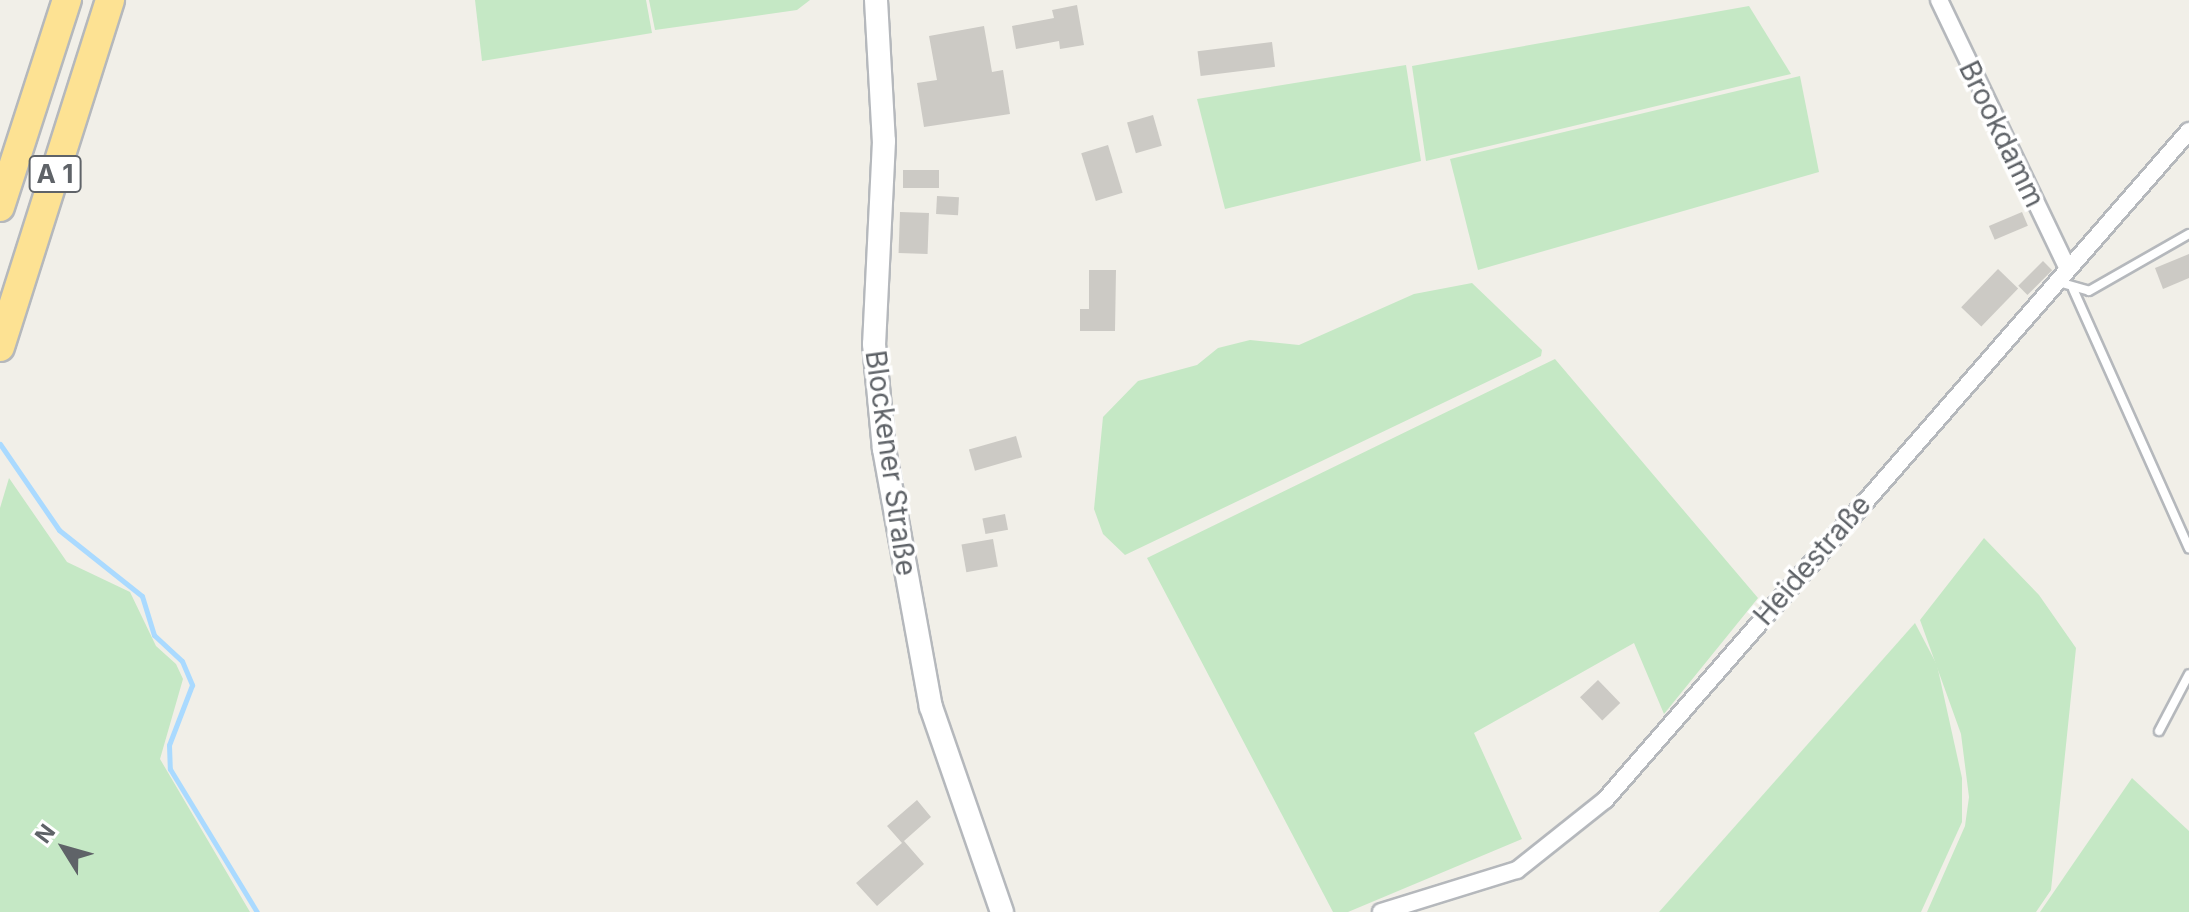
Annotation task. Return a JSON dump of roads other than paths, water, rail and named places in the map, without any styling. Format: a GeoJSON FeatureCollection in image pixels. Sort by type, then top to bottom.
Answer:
{"type":"FeatureCollection","features":[{"type":"Feature","properties":{"kind":"highway","name":"A 1"},"geometry":{"type":"LineString","coordinates":[[0,207],[67,0]]}},
{"type":"Feature","properties":{"kind":"highway","name":"A 1"},"geometry":{"type":"LineString","coordinates":[[0,347],[110,0]]}},
{"type":"Feature","properties":{"kind":"street","name":"Blockener Straße"},"geometry":{"type":"LineString","coordinates":[[876,0],[884,141],[874,344],[884,449],[931,707],[1002,912]]}},
{"type":"Feature","properties":{"kind":"street","name":"Brookdamm"},"geometry":{"type":"LineString","coordinates":[[1939,0],[2067,267]]}},
{"type":"Feature","properties":{"kind":"street","name":"Heidestraße"},"geometry":{"type":"LineString","coordinates":[[1381,912],[1517,870],[1605,800],[2067,267],[2189,131]]}},
{"type":"Feature","properties":{"kind":"lane"},"geometry":{"type":"LineString","coordinates":[[2055,281],[2073,289],[2101,285],[2189,234]]}},
{"type":"Feature","properties":{"kind":"lane"},"geometry":{"type":"LineString","coordinates":[[2073,289],[2189,548]]}},
{"type":"Feature","properties":{"kind":"lane"},"geometry":{"type":"LineString","coordinates":[[2159,731],[2189,674]]}},
{"type":"Feature","properties":{"kind":"waterway"},"geometry":{"type":"LineString","coordinates":[[0,444],[59,530],[142,596],[154,635],[182,661],[192,685],[169,745],[170,769],[257,912]]}}]}
